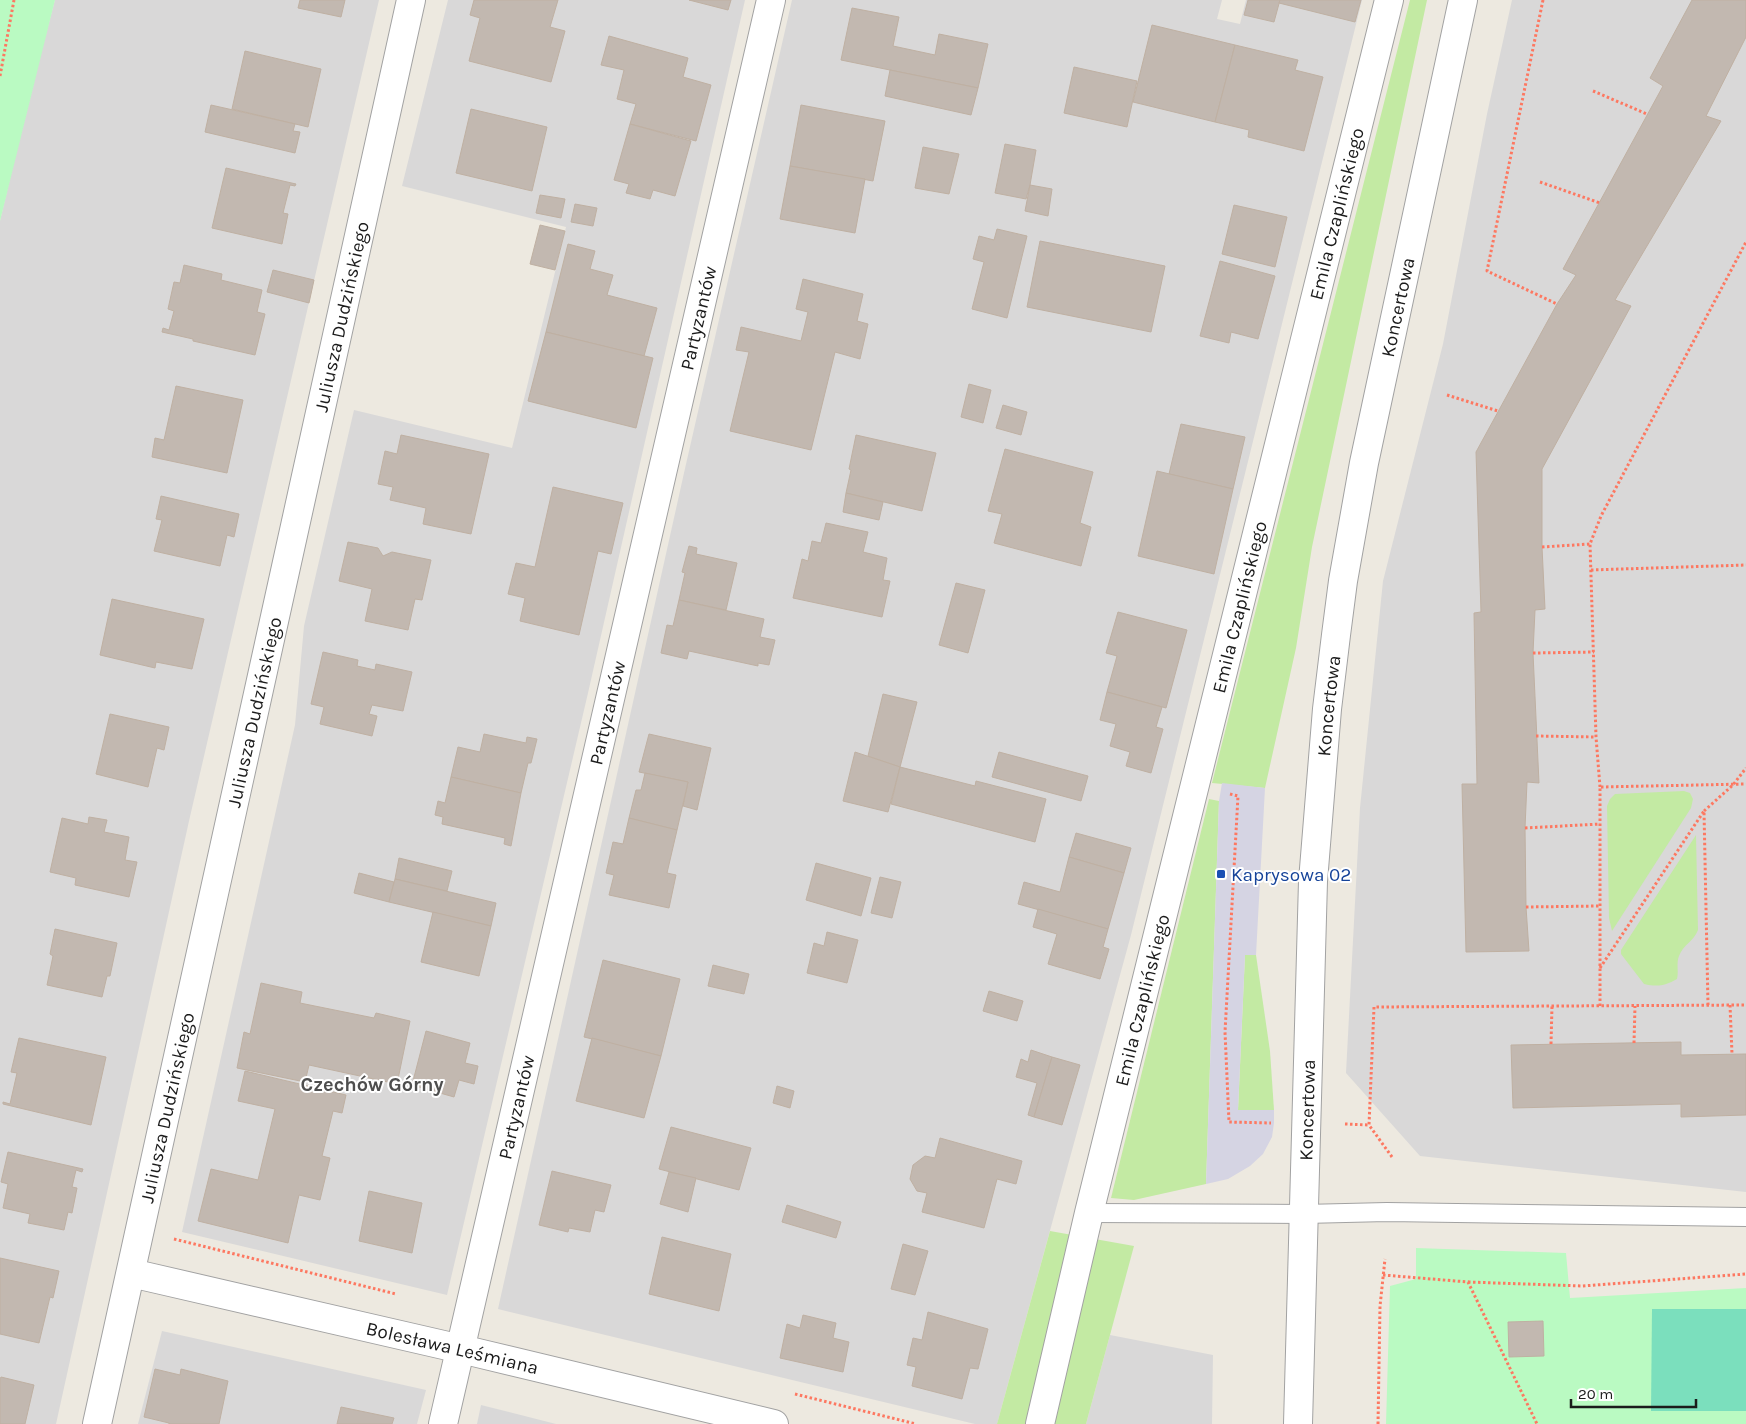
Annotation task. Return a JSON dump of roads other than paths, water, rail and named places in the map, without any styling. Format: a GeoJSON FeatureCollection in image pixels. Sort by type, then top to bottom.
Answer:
{"type":"FeatureCollection","features":[{"type":"Feature","properties":{"kind":"street","name":"Juliusza Dudzińskiego"},"geometry":{"type":"LineString","coordinates":[[97,1424],[411,0]]}},
{"type":"Feature","properties":{"kind":"street","name":"Partyzantów"},"geometry":{"type":"LineString","coordinates":[[443,1424],[771,0]]}},
{"type":"Feature","properties":{"kind":"street","name":"Emila Czaplińskiego"},"geometry":{"type":"LineString","coordinates":[[1040,1424],[1089,1213],[1389,0]]}},
{"type":"Feature","properties":{"kind":"street","name":"Koncertowa"},"geometry":{"type":"LineString","coordinates":[[1298,1424],[1313,881],[1328,709],[1342,590],[1364,463],[1463,0]]}},
{"type":"Feature","properties":{"kind":"street","name":"Bolesława Leśmiana"},"geometry":{"type":"LineString","coordinates":[[131,1273],[774,1424]]}},
{"type":"Feature","properties":{"kind":"lane"},"geometry":{"type":"LineString","coordinates":[[1089,1213],[1304,1214],[1387,1212],[1746,1217]]}},
{"type":"Feature","properties":{"kind":"place","name":"Kaprysowa 02"},"geometry":{"type":"Point","coordinates":[1221,874]}},
{"type":"Feature","properties":{"kind":"district","name":"Czechów Górny"},"geometry":{"type":"Point","coordinates":[372,1084]}}]}
